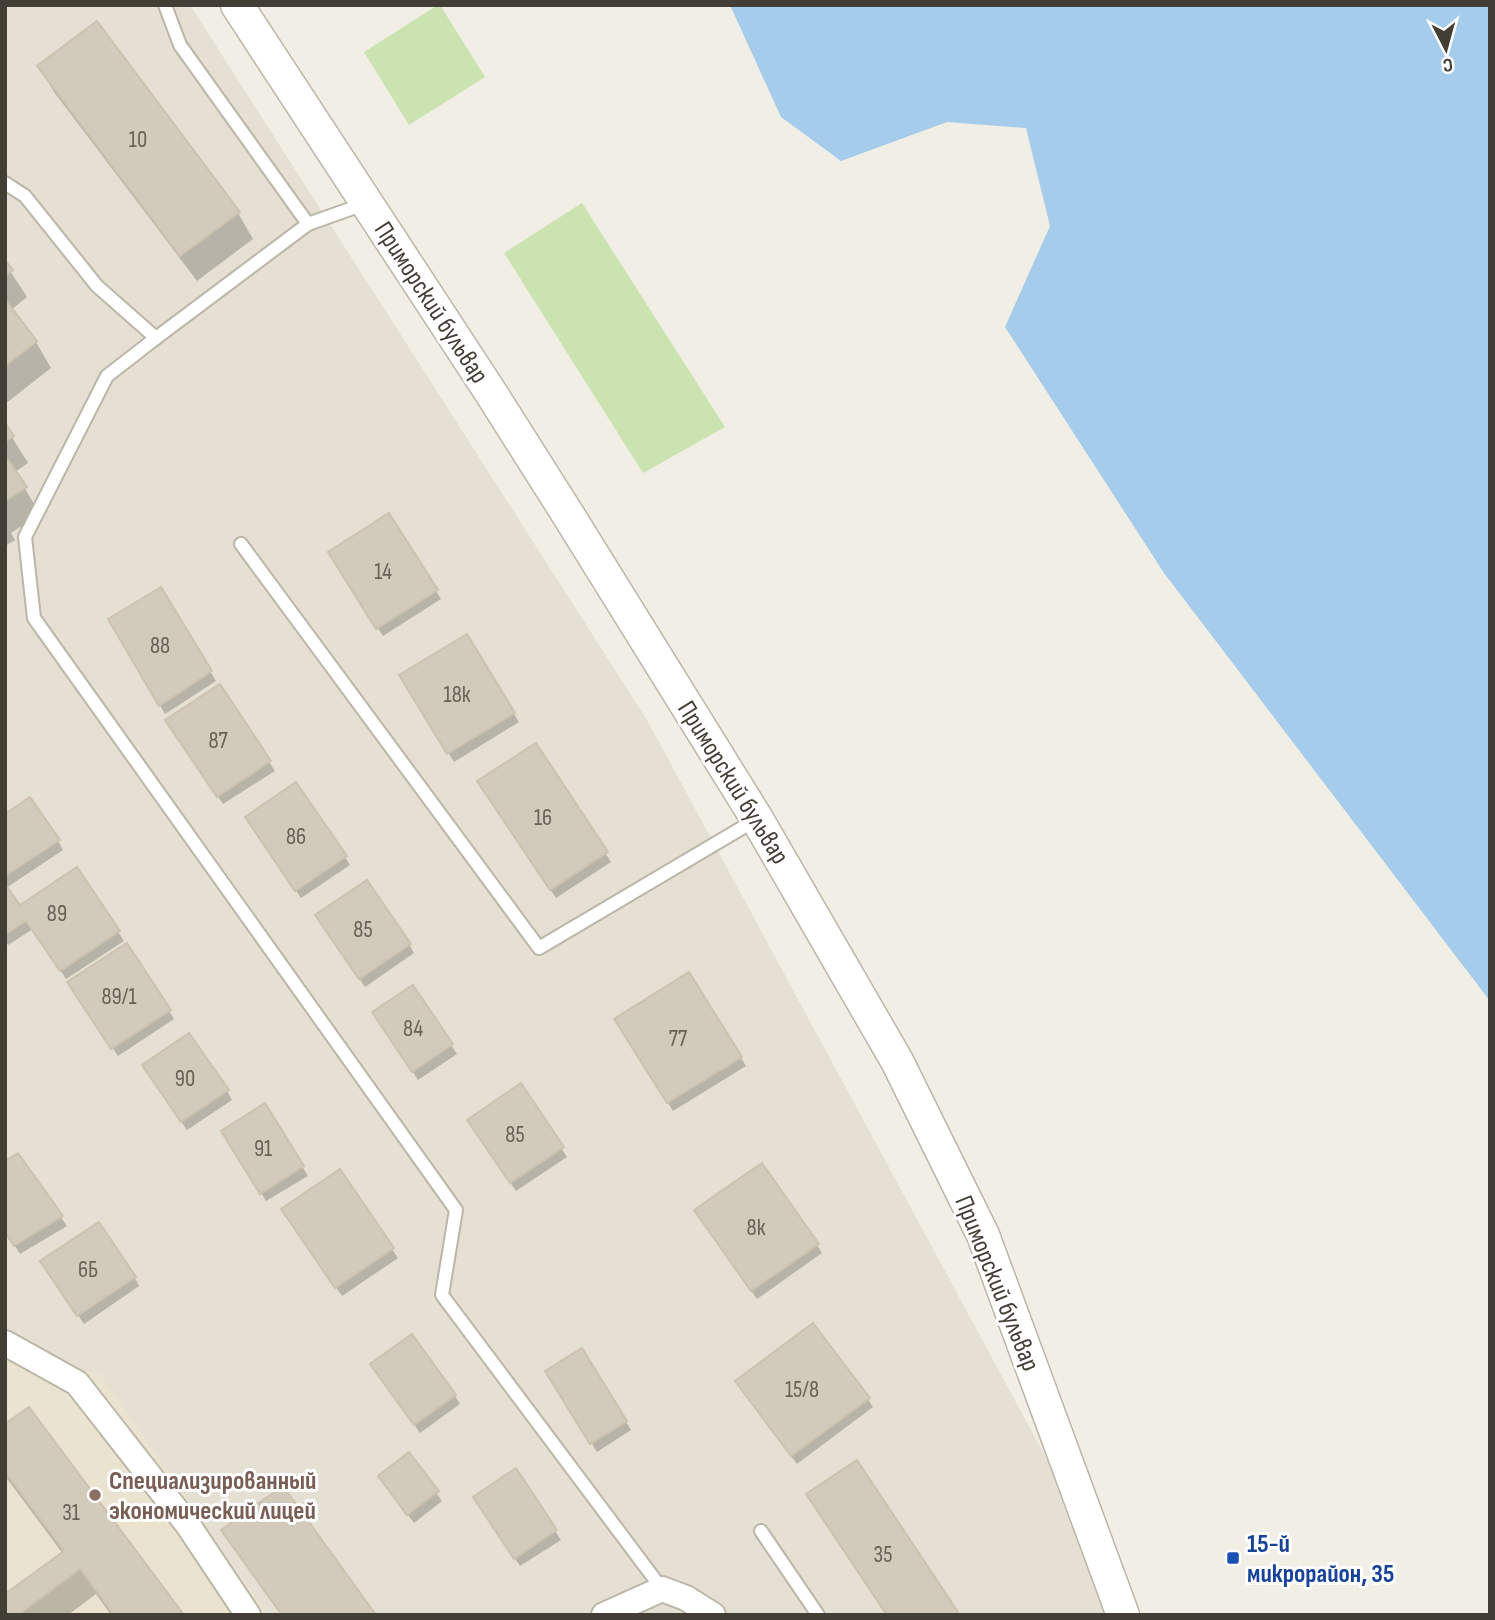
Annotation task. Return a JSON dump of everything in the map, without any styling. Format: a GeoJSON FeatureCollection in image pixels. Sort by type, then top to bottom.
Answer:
{"type":"FeatureCollection","features":[{"type":"Feature","properties":{"kind":"street","name":"Приморский бульвар"},"geometry":{"type":"LineString","coordinates":[[237,5],[491,393],[757,819],[897,1061],[983,1235],[1123,1615]]}},
{"type":"Feature","properties":{"kind":"street"},"geometry":{"type":"LineString","coordinates":[[5,1343],[77,1383],[188,1525],[248,1615]]}},
{"type":"Feature","properties":{"kind":"street"},"geometry":{"type":"LineString","coordinates":[[604,1615],[662,1589],[686,1598],[713,1615]]}},
{"type":"Feature","properties":{"kind":"lane"},"geometry":{"type":"LineString","coordinates":[[165,5],[180,45],[307,224]]}},
{"type":"Feature","properties":{"kind":"lane"},"geometry":{"type":"LineString","coordinates":[[5,183],[25,196],[97,286],[156,338]]}},
{"type":"Feature","properties":{"kind":"lane"},"geometry":{"type":"LineString","coordinates":[[367,203],[307,224],[107,376],[25,537],[34,618],[456,1210],[442,1296],[662,1589]]}},
{"type":"Feature","properties":{"kind":"lane"},"geometry":{"type":"LineString","coordinates":[[241,544],[539,948],[757,819]]}},
{"type":"Feature","properties":{"kind":"lane"},"geometry":{"type":"LineString","coordinates":[[761,1531],[818,1615]]}},
{"type":"Feature","properties":{"kind":"shaded area"},"geometry":{"type":"Polygon","coordinates":[[[5,5],[190,5],[647,720],[1131,1615],[5,1615],[5,5]]]}},
{"type":"Feature","properties":{"kind":"shaded area","name":"Специализированный экономический лицей"},"geometry":{"type":"Polygon","coordinates":[[[5,1345],[101,1375],[268,1615],[5,1615],[5,1345]]]}},
{"type":"Feature","properties":{"kind":"green space"},"geometry":{"type":"Polygon","coordinates":[[[438,5],[485,77],[409,125],[364,52],[438,5]]]}},
{"type":"Feature","properties":{"kind":"green space"},"geometry":{"type":"Polygon","coordinates":[[[582,203],[725,427],[643,473],[504,253],[582,203]]]}},
{"type":"Feature","properties":{"kind":"water"},"geometry":{"type":"Polygon","coordinates":[[[730,5],[1490,5],[1490,1001],[1164,573],[1005,327],[1050,226],[1026,128],[947,122],[841,161],[781,117],[730,5]]]}},
{"type":"Feature","properties":{"kind":"building"},"geometry":{"type":"Polygon","coordinates":[[[97,21],[240,212],[180,256],[37,66],[97,21]]]}},
{"type":"Feature","properties":{"kind":"building"},"geometry":{"type":"Polygon","coordinates":[[[5,260],[13,270],[5,276],[5,260]]]}},
{"type":"Feature","properties":{"kind":"building"},"geometry":{"type":"Polygon","coordinates":[[[5,299],[37,341],[5,366],[5,299]]]}},
{"type":"Feature","properties":{"kind":"building"},"geometry":{"type":"Polygon","coordinates":[[[5,423],[14,436],[5,442],[5,423]]]}},
{"type":"Feature","properties":{"kind":"building"},"geometry":{"type":"Polygon","coordinates":[[[5,455],[27,487],[5,501],[5,455]]]}},
{"type":"Feature","properties":{"kind":"building"},"geometry":{"type":"Polygon","coordinates":[[[389,513],[438,590],[376,629],[328,552],[389,513]]]}},
{"type":"Feature","properties":{"kind":"building"},"geometry":{"type":"Polygon","coordinates":[[[161,587],[212,671],[159,706],[108,619],[161,587]]]}},
{"type":"Feature","properties":{"kind":"building"},"geometry":{"type":"Polygon","coordinates":[[[467,634],[515,713],[447,754],[399,675],[467,634]]]}},
{"type":"Feature","properties":{"kind":"building"},"geometry":{"type":"Polygon","coordinates":[[[220,684],[271,761],[217,797],[165,720],[220,684]]]}},
{"type":"Feature","properties":{"kind":"building"},"geometry":{"type":"Polygon","coordinates":[[[536,743],[608,852],[550,890],[477,781],[536,743]]]}},
{"type":"Feature","properties":{"kind":"building"},"geometry":{"type":"Polygon","coordinates":[[[296,782],[347,856],[295,891],[245,817],[296,782]]]}},
{"type":"Feature","properties":{"kind":"building"},"geometry":{"type":"Polygon","coordinates":[[[30,797],[60,840],[5,876],[5,814],[30,797]]]}},
{"type":"Feature","properties":{"kind":"building"},"geometry":{"type":"Polygon","coordinates":[[[77,867],[120,931],[60,971],[26,921],[5,935],[5,884],[20,905],[77,867]]]}},
{"type":"Feature","properties":{"kind":"building"},"geometry":{"type":"Polygon","coordinates":[[[367,880],[411,944],[359,979],[315,915],[367,880]]]}},
{"type":"Feature","properties":{"kind":"building"},"geometry":{"type":"Polygon","coordinates":[[[127,943],[171,1010],[111,1049],[67,982],[127,943]]]}},
{"type":"Feature","properties":{"kind":"building"},"geometry":{"type":"Polygon","coordinates":[[[689,972],[742,1057],[667,1103],[614,1019],[689,972]]]}},
{"type":"Feature","properties":{"kind":"building"},"geometry":{"type":"Polygon","coordinates":[[[413,985],[453,1044],[412,1072],[372,1012],[413,985]]]}},
{"type":"Feature","properties":{"kind":"building"},"geometry":{"type":"Polygon","coordinates":[[[189,1033],[229,1090],[181,1122],[142,1065],[189,1033]]]}},
{"type":"Feature","properties":{"kind":"building"},"geometry":{"type":"Polygon","coordinates":[[[521,1083],[564,1147],[510,1183],[467,1120],[521,1083]]]}},
{"type":"Feature","properties":{"kind":"building"},"geometry":{"type":"Polygon","coordinates":[[[265,1103],[304,1166],[260,1194],[221,1131],[265,1103]]]}},
{"type":"Feature","properties":{"kind":"building"},"geometry":{"type":"Polygon","coordinates":[[[18,1153],[63,1216],[14,1246],[5,1232],[5,1161],[18,1153]]]}},
{"type":"Feature","properties":{"kind":"building"},"geometry":{"type":"Polygon","coordinates":[[[762,1163],[819,1244],[751,1291],[694,1210],[762,1163]]]}},
{"type":"Feature","properties":{"kind":"building"},"geometry":{"type":"Polygon","coordinates":[[[340,1169],[394,1248],[335,1288],[281,1209],[340,1169]]]}},
{"type":"Feature","properties":{"kind":"building"},"geometry":{"type":"Polygon","coordinates":[[[99,1222],[136,1277],[77,1316],[40,1261],[99,1222]]]}},
{"type":"Feature","properties":{"kind":"building"},"geometry":{"type":"Polygon","coordinates":[[[813,1323],[870,1398],[791,1456],[735,1381],[813,1323]]]}},
{"type":"Feature","properties":{"kind":"building"},"geometry":{"type":"Polygon","coordinates":[[[412,1334],[456,1395],[414,1425],[370,1364],[412,1334]]]}},
{"type":"Feature","properties":{"kind":"building"},"geometry":{"type":"Polygon","coordinates":[[[582,1348],[627,1421],[590,1444],[545,1371],[582,1348]]]}},
{"type":"Feature","properties":{"kind":"building"},"geometry":{"type":"Polygon","coordinates":[[[29,1407],[184,1615],[114,1615],[80,1569],[18,1615],[5,1615],[5,1594],[64,1551],[5,1472],[5,1424],[29,1407]]]}},
{"type":"Feature","properties":{"kind":"building"},"geometry":{"type":"Polygon","coordinates":[[[409,1452],[439,1491],[407,1515],[378,1476],[409,1452]]]}},
{"type":"Feature","properties":{"kind":"building"},"geometry":{"type":"Polygon","coordinates":[[[857,1460],[960,1615],[887,1615],[806,1494],[857,1460]]]}},
{"type":"Feature","properties":{"kind":"building"},"geometry":{"type":"Polygon","coordinates":[[[516,1468],[557,1530],[514,1559],[473,1497],[516,1468]]]}},
{"type":"Feature","properties":{"kind":"building"},"geometry":{"type":"Polygon","coordinates":[[[283,1486],[376,1615],[282,1615],[221,1530],[283,1486]]]}},
{"type":"Feature","properties":{"kind":"place","name":"Специализированный экономический лицей"},"geometry":{"type":"Point","coordinates":[95,1495]}},
{"type":"Feature","properties":{"kind":"place","name":"15-й микрорайон, 35"},"geometry":{"type":"Point","coordinates":[1233,1558]}}]}
